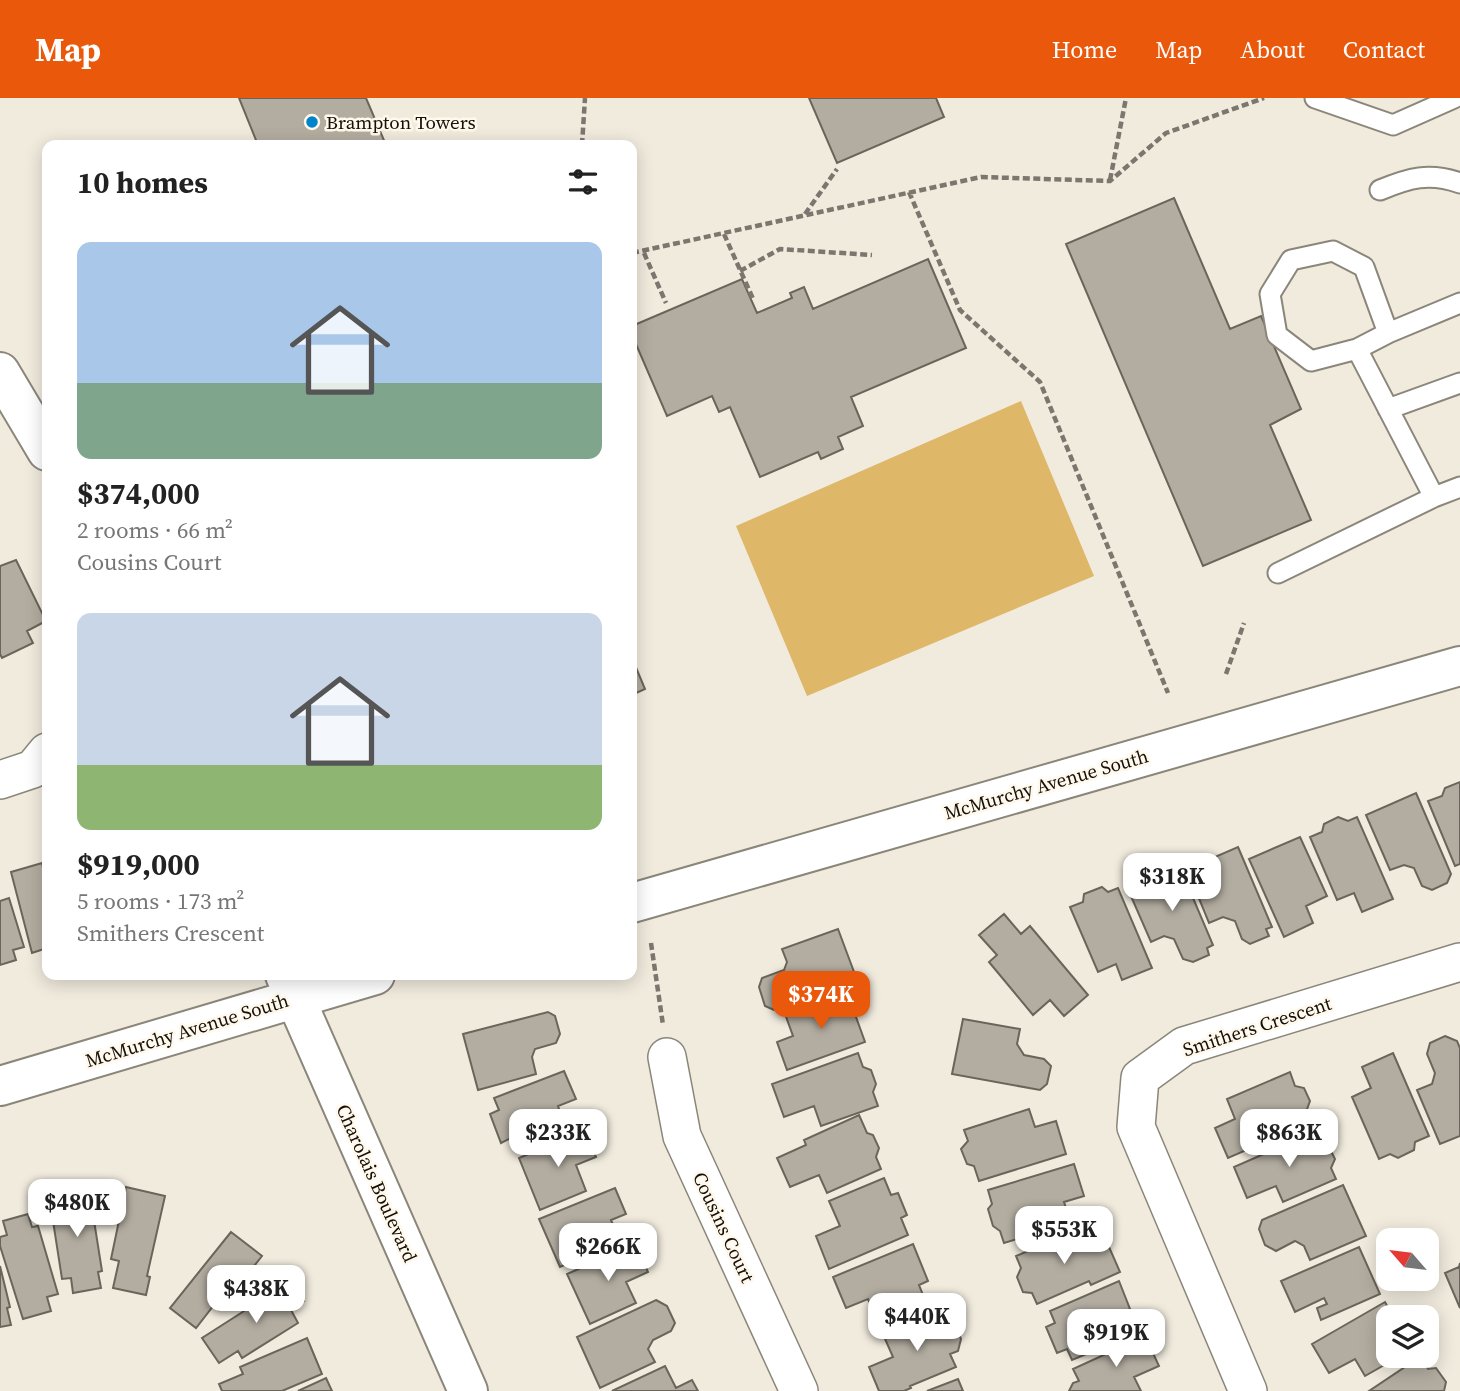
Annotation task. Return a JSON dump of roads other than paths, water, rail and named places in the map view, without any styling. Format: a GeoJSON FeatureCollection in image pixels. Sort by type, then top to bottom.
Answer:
{"type":"FeatureCollection","features":[{"type":"Feature","properties":{"kind":"street"},"geometry":{"type":"LineString","coordinates":[[0,372],[42,443]]}},
{"type":"Feature","properties":{"kind":"street","name":"McMurchy Avenue South"},"geometry":{"type":"LineString","coordinates":[[637,902],[1460,666]]}},
{"type":"Feature","properties":{"kind":"street"},"geometry":{"type":"LineString","coordinates":[[0,780],[33,769],[42,758]]}},
{"type":"Feature","properties":{"kind":"street","name":"Smithers Crescent"},"geometry":{"type":"LineString","coordinates":[[1248,1391],[1136,1127],[1140,1078],[1184,1046],[1460,962]]}},
{"type":"Feature","properties":{"kind":"street","name":"McMurchy Avenue South"},"geometry":{"type":"LineString","coordinates":[[0,1086],[289,986],[335,980]]}},
{"type":"Feature","properties":{"kind":"street","name":"Charolais Boulevard"},"geometry":{"type":"LineString","coordinates":[[289,986],[468,1391]]}},
{"type":"Feature","properties":{"kind":"street","name":"Cousins Court"},"geometry":{"type":"LineString","coordinates":[[667,1056],[682,1136],[799,1391]]}},
{"type":"Feature","properties":{"kind":"lane"},"geometry":{"type":"LineString","coordinates":[[1315,98],[1393,125],[1454,98]]}},
{"type":"Feature","properties":{"kind":"lane"},"geometry":{"type":"LineString","coordinates":[[1380,190],[1409,178],[1443,177],[1460,183]]}},
{"type":"Feature","properties":{"kind":"lane"},"geometry":{"type":"LineString","coordinates":[[1388,333],[1364,267],[1333,251],[1291,260],[1270,294],[1277,335],[1311,362],[1357,349],[1460,303]]}},
{"type":"Feature","properties":{"kind":"lane"},"geometry":{"type":"LineString","coordinates":[[1357,349],[1434,496]]}},
{"type":"Feature","properties":{"kind":"lane"},"geometry":{"type":"LineString","coordinates":[[1388,409],[1460,383]]}},
{"type":"Feature","properties":{"kind":"lane"},"geometry":{"type":"LineString","coordinates":[[1279,573],[1434,496],[1460,487]]}},
{"type":"Feature","properties":{"kind":"place","name":"Brampton Towers"},"geometry":{"type":"Point","coordinates":[312,122]}}]}
